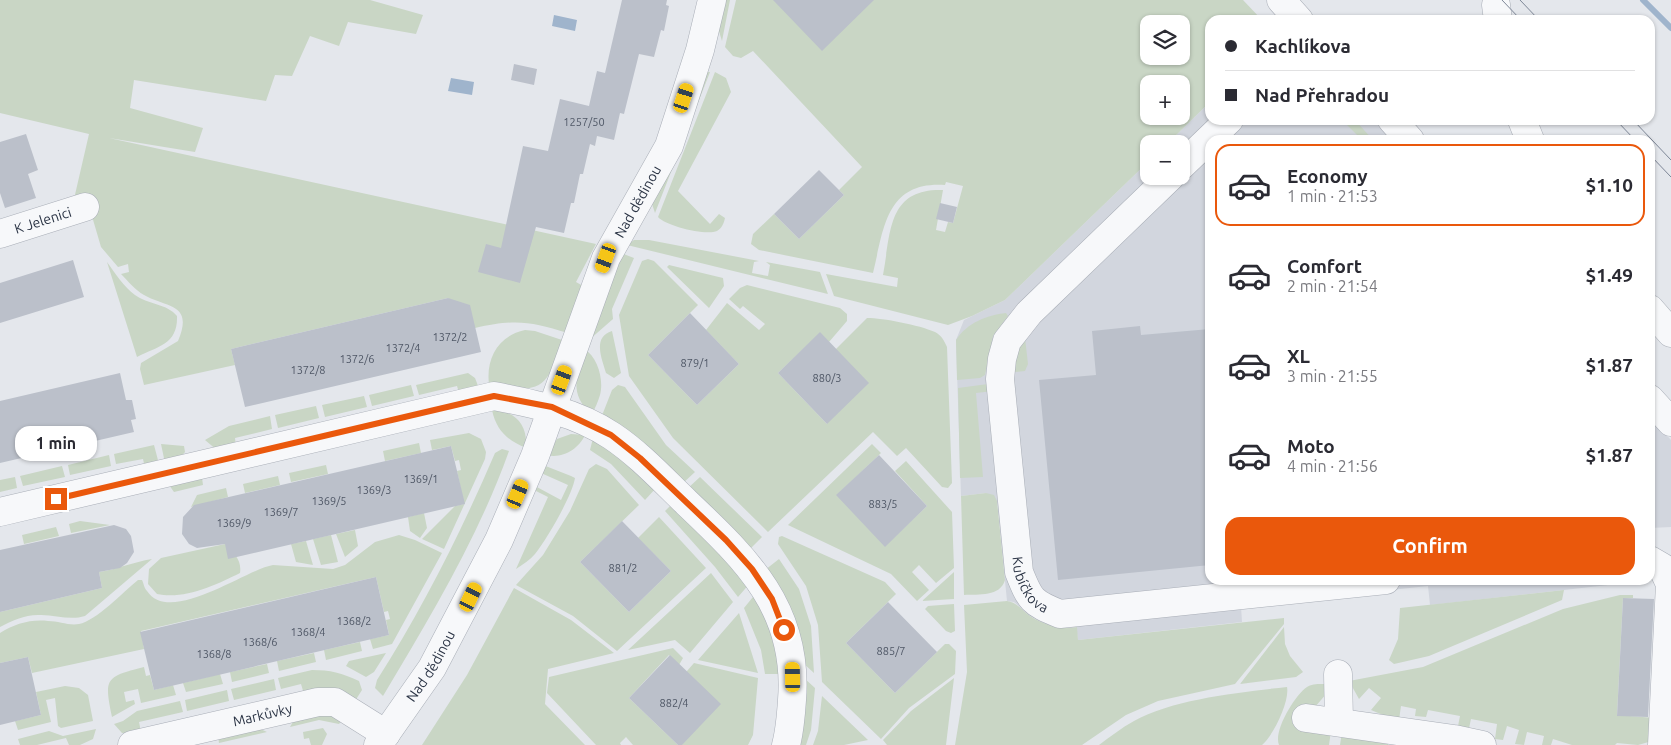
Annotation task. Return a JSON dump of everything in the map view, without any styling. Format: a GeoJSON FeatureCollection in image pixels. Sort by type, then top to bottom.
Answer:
{"type":"FeatureCollection","features":[{"type":"Feature","properties":{"kind":"street","name":"Nad dědinou"},"geometry":{"type":"LineString","coordinates":[[382,740],[432,668],[471,597],[499,540],[552,407],[606,258],[669,146],[700,50],[712,0]]}},
{"type":"Feature","properties":{"kind":"street"},"geometry":{"type":"LineString","coordinates":[[1281,0],[1295,15]]}},
{"type":"Feature","properties":{"kind":"street"},"geometry":{"type":"LineString","coordinates":[[1213,135],[1223,125]]}},
{"type":"Feature","properties":{"kind":"street"},"geometry":{"type":"LineString","coordinates":[[1396,125],[1406,135]]}},
{"type":"Feature","properties":{"kind":"street"},"geometry":{"type":"LineString","coordinates":[[1190,157],[1205,143]]}},
{"type":"Feature","properties":{"kind":"street","name":"Kubíčkova"},"geometry":{"type":"LineString","coordinates":[[1162,185],[1029,313],[1008,341],[1000,376],[1019,572],[1027,591],[1037,605],[1060,614],[1338,585]]}},
{"type":"Feature","properties":{"kind":"street","name":"K Jelenici"},"geometry":{"type":"LineString","coordinates":[[0,234],[85,207]]}},
{"type":"Feature","properties":{"kind":"street"},"geometry":{"type":"LineString","coordinates":[[1655,314],[1671,332]]}},
{"type":"Feature","properties":{"kind":"street"},"geometry":{"type":"LineString","coordinates":[[0,512],[494,396],[552,407],[611,435],[640,458],[726,540],[752,569],[778,614],[793,667],[789,734],[786,745]]}},
{"type":"Feature","properties":{"kind":"street"},"geometry":{"type":"LineString","coordinates":[[1655,405],[1671,422]]}},
{"type":"Feature","properties":{"kind":"street"},"geometry":{"type":"LineString","coordinates":[[1655,563],[1662,567],[1670,584],[1662,745]]}},
{"type":"Feature","properties":{"kind":"street"},"geometry":{"type":"LineString","coordinates":[[1338,674],[1339,722]]}},
{"type":"Feature","properties":{"kind":"street","name":"Markůvky"},"geometry":{"type":"LineString","coordinates":[[132,745],[318,702],[335,702],[382,740]]}},
{"type":"Feature","properties":{"kind":"street"},"geometry":{"type":"LineString","coordinates":[[1306,718],[1454,738],[1482,745]]}},
{"type":"Feature","properties":{"kind":"shaded area"},"geometry":{"type":"Polygon","coordinates":[[[1205,107],[1205,125],[1381,125],[1390,135],[1205,135],[1205,585],[1608,585],[1430,605],[1428,586],[1241,606],[1242,622],[1078,640],[1076,627],[1046,625],[1029,615],[1014,602],[1007,601],[997,501],[986,493],[961,496],[956,340],[964,320],[1005,300],[1140,170],[1140,185],[1190,185],[1190,135],[1176,135],[1186,125],[1190,125],[1190,122],[1205,107]]]}},
{"type":"Feature","properties":{"kind":"shaded area"},"geometry":{"type":"Polygon","coordinates":[[[1655,422],[1671,440],[1671,527],[1655,528],[1655,422]]]}},
{"type":"Feature","properties":{"kind":"green space"},"geometry":{"type":"Polygon","coordinates":[[[0,0],[370,0],[423,15],[416,34],[348,22],[339,46],[310,36],[292,76],[275,75],[266,101],[134,80],[130,108],[203,128],[195,152],[109,138],[596,244],[576,282],[583,286],[568,333],[543,326],[512,322],[475,328],[448,298],[231,349],[235,365],[144,385],[140,369],[141,363],[178,341],[183,320],[176,309],[141,293],[121,274],[129,272],[128,264],[118,267],[101,247],[89,206],[74,199],[89,134],[0,113],[0,0]]]}},
{"type":"Feature","properties":{"kind":"green space"},"geometry":{"type":"Polygon","coordinates":[[[724,0],[730,0],[722,41],[718,28],[724,0]]]}},
{"type":"Feature","properties":{"kind":"green space"},"geometry":{"type":"Polygon","coordinates":[[[736,0],[1243,0],[1257,15],[1205,15],[1205,107],[1190,122],[1190,75],[1140,75],[1140,125],[1186,125],[1176,135],[1140,135],[1140,170],[1005,300],[948,325],[834,296],[826,274],[897,287],[898,278],[883,275],[891,229],[895,216],[902,205],[911,197],[925,191],[943,190],[936,230],[945,232],[948,222],[953,223],[963,186],[946,182],[945,185],[925,186],[910,191],[899,199],[885,224],[873,273],[759,250],[751,244],[753,234],[774,214],[799,239],[844,195],[839,190],[862,167],[753,51],[741,58],[733,56],[725,47],[736,0]]]}},
{"type":"Feature","properties":{"kind":"green space"},"geometry":{"type":"Polygon","coordinates":[[[707,72],[710,72],[655,213],[652,204],[656,191],[707,72]]]}},
{"type":"Feature","properties":{"kind":"green space"},"geometry":{"type":"Polygon","coordinates":[[[715,72],[726,78],[731,92],[678,191],[710,224],[719,214],[725,218],[723,225],[717,231],[704,232],[677,227],[658,217],[715,72]]]}},
{"type":"Feature","properties":{"kind":"green space"},"geometry":{"type":"Polygon","coordinates":[[[1347,125],[1360,125],[1368,135],[1357,135],[1347,125]]]}},
{"type":"Feature","properties":{"kind":"green space"},"geometry":{"type":"Polygon","coordinates":[[[634,240],[649,240],[759,261],[754,262],[752,273],[768,276],[770,265],[766,262],[820,272],[828,294],[627,245],[634,240]]]}},
{"type":"Feature","properties":{"kind":"green space"},"geometry":{"type":"Polygon","coordinates":[[[621,253],[634,258],[612,309],[613,319],[589,340],[621,253]]]}},
{"type":"Feature","properties":{"kind":"green space"},"geometry":{"type":"Polygon","coordinates":[[[648,259],[654,261],[698,305],[648,355],[697,405],[739,364],[706,330],[727,303],[759,330],[765,324],[743,306],[740,309],[729,299],[740,288],[747,285],[840,308],[847,314],[847,321],[829,342],[820,333],[778,373],[827,424],[836,349],[867,318],[901,322],[937,333],[947,347],[952,483],[948,488],[942,487],[906,448],[897,456],[873,432],[768,532],[673,438],[629,376],[619,315],[642,261],[648,259]]]}},
{"type":"Feature","properties":{"kind":"green space"},"geometry":{"type":"Polygon","coordinates":[[[107,262],[131,292],[140,298],[163,306],[177,316],[174,333],[166,343],[137,357],[107,262]]]}},
{"type":"Feature","properties":{"kind":"green space"},"geometry":{"type":"Polygon","coordinates":[[[669,265],[723,278],[724,286],[709,308],[667,267],[669,265]]]}},
{"type":"Feature","properties":{"kind":"green space"},"geometry":{"type":"Polygon","coordinates":[[[1006,313],[1008,316],[993,336],[985,375],[980,378],[957,380],[956,340],[966,329],[978,321],[1006,313]]]}},
{"type":"Feature","properties":{"kind":"green space"},"geometry":{"type":"Polygon","coordinates":[[[1024,329],[1028,364],[1025,371],[1007,373],[1024,329]]]}},
{"type":"Feature","properties":{"kind":"green space"},"geometry":{"type":"Polygon","coordinates":[[[525,330],[535,331],[565,341],[552,370],[546,379],[532,388],[490,390],[489,370],[494,352],[506,338],[525,330]]]}},
{"type":"Feature","properties":{"kind":"green space"},"geometry":{"type":"Polygon","coordinates":[[[612,331],[621,373],[614,378],[606,373],[600,349],[602,338],[612,331]]]}},
{"type":"Feature","properties":{"kind":"green space"},"geometry":{"type":"Polygon","coordinates":[[[584,349],[593,357],[599,369],[601,383],[600,395],[592,414],[584,407],[577,392],[576,384],[584,349]]]}},
{"type":"Feature","properties":{"kind":"green space"},"geometry":{"type":"Polygon","coordinates":[[[468,373],[475,378],[480,391],[460,396],[457,386],[419,395],[416,385],[468,373]]]}},
{"type":"Feature","properties":{"kind":"green space"},"geometry":{"type":"Polygon","coordinates":[[[988,384],[993,391],[976,393],[983,477],[960,478],[958,388],[988,384]]]}},
{"type":"Feature","properties":{"kind":"green space"},"geometry":{"type":"Polygon","coordinates":[[[411,385],[414,396],[372,406],[369,395],[411,385]]]}},
{"type":"Feature","properties":{"kind":"green space"},"geometry":{"type":"Polygon","coordinates":[[[618,385],[625,387],[666,445],[695,472],[682,484],[601,418],[612,390],[618,385]]]}},
{"type":"Feature","properties":{"kind":"green space"},"geometry":{"type":"Polygon","coordinates":[[[364,396],[367,407],[325,417],[322,405],[364,396]]]}},
{"type":"Feature","properties":{"kind":"green space"},"geometry":{"type":"Polygon","coordinates":[[[316,406],[319,418],[278,428],[275,415],[316,406]]]}},
{"type":"Feature","properties":{"kind":"green space"},"geometry":{"type":"Polygon","coordinates":[[[492,410],[508,413],[519,421],[525,433],[526,448],[504,434],[496,423],[492,410]]]}},
{"type":"Feature","properties":{"kind":"green space"},"geometry":{"type":"Polygon","coordinates":[[[270,416],[272,429],[235,438],[236,447],[218,451],[205,440],[229,426],[270,416]]]}},
{"type":"Feature","properties":{"kind":"green space"},"geometry":{"type":"Polygon","coordinates":[[[469,433],[481,439],[486,452],[485,459],[444,549],[422,539],[455,506],[464,504],[457,471],[461,470],[459,460],[455,461],[451,446],[432,450],[430,440],[469,433]]]}},
{"type":"Feature","properties":{"kind":"green space"},"geometry":{"type":"Polygon","coordinates":[[[571,434],[585,435],[579,445],[569,452],[558,456],[547,455],[557,439],[571,434]]]}},
{"type":"Feature","properties":{"kind":"green space"},"geometry":{"type":"Polygon","coordinates":[[[593,438],[603,442],[656,488],[645,500],[611,464],[590,450],[593,438]]]}},
{"type":"Feature","properties":{"kind":"green space"},"geometry":{"type":"Polygon","coordinates":[[[419,443],[421,453],[385,461],[383,451],[419,443]]]}},
{"type":"Feature","properties":{"kind":"green space"},"geometry":{"type":"Polygon","coordinates":[[[161,444],[184,446],[185,452],[181,457],[165,463],[161,444]]]}},
{"type":"Feature","properties":{"kind":"green space"},"geometry":{"type":"Polygon","coordinates":[[[872,444],[881,453],[837,495],[885,546],[927,506],[895,471],[906,461],[952,512],[954,568],[936,583],[919,565],[912,572],[929,590],[917,601],[891,574],[788,525],[872,444]]]}},
{"type":"Feature","properties":{"kind":"green space"},"geometry":{"type":"Polygon","coordinates":[[[154,445],[159,464],[145,468],[143,459],[116,464],[114,454],[154,445]]]}},
{"type":"Feature","properties":{"kind":"green space"},"geometry":{"type":"Polygon","coordinates":[[[502,449],[509,451],[483,515],[435,607],[383,696],[375,688],[377,680],[410,625],[440,569],[469,512],[495,453],[502,449]]]}},
{"type":"Feature","properties":{"kind":"green space"},"geometry":{"type":"Polygon","coordinates":[[[109,455],[111,466],[70,475],[68,465],[109,455]]]}},
{"type":"Feature","properties":{"kind":"green space"},"geometry":{"type":"Polygon","coordinates":[[[596,464],[607,469],[639,505],[580,562],[629,612],[671,571],[638,538],[659,517],[706,568],[617,651],[573,616],[516,585],[543,555],[570,511],[589,469],[596,464]]]}},
{"type":"Feature","properties":{"kind":"green space"},"geometry":{"type":"Polygon","coordinates":[[[326,465],[328,474],[291,482],[289,473],[326,465]]]}},
{"type":"Feature","properties":{"kind":"green space"},"geometry":{"type":"Polygon","coordinates":[[[543,465],[575,478],[573,486],[564,506],[540,547],[533,556],[516,569],[548,497],[534,490],[535,486],[561,500],[568,485],[541,473],[543,465]]]}},
{"type":"Feature","properties":{"kind":"green space"},"geometry":{"type":"Polygon","coordinates":[[[62,466],[65,477],[23,486],[20,476],[62,466]]]}},
{"type":"Feature","properties":{"kind":"green space"},"geometry":{"type":"Polygon","coordinates":[[[278,476],[280,485],[245,493],[243,484],[278,476]]]}},
{"type":"Feature","properties":{"kind":"green space"},"geometry":{"type":"Polygon","coordinates":[[[15,477],[17,488],[0,492],[0,480],[15,477]]]}},
{"type":"Feature","properties":{"kind":"green space"},"geometry":{"type":"Polygon","coordinates":[[[700,477],[762,537],[750,549],[687,489],[700,477]]]}},
{"type":"Feature","properties":{"kind":"green space"},"geometry":{"type":"Polygon","coordinates":[[[202,478],[203,485],[174,492],[169,485],[202,478]]]}},
{"type":"Feature","properties":{"kind":"green space"},"geometry":{"type":"Polygon","coordinates":[[[226,488],[228,497],[191,507],[197,495],[226,488]]]}},
{"type":"Feature","properties":{"kind":"green space"},"geometry":{"type":"Polygon","coordinates":[[[986,493],[994,495],[997,501],[1005,580],[999,589],[994,592],[964,595],[961,496],[986,493]]]}},
{"type":"Feature","properties":{"kind":"green space"},"geometry":{"type":"Polygon","coordinates":[[[673,503],[751,582],[738,597],[715,567],[665,511],[673,503]]]}},
{"type":"Feature","properties":{"kind":"green space"},"geometry":{"type":"Polygon","coordinates":[[[424,513],[427,528],[420,538],[410,531],[408,517],[424,513]]]}},
{"type":"Feature","properties":{"kind":"green space"},"geometry":{"type":"Polygon","coordinates":[[[80,521],[110,525],[71,533],[69,524],[80,521]]]}},
{"type":"Feature","properties":{"kind":"green space"},"geometry":{"type":"Polygon","coordinates":[[[56,527],[59,536],[24,544],[22,535],[56,527]]]}},
{"type":"Feature","properties":{"kind":"green space"},"geometry":{"type":"Polygon","coordinates":[[[355,530],[358,546],[345,557],[336,534],[355,530]]]}},
{"type":"Feature","properties":{"kind":"green space"},"geometry":{"type":"Polygon","coordinates":[[[331,535],[338,562],[321,565],[313,539],[331,535]]]}},
{"type":"Feature","properties":{"kind":"green space"},"geometry":{"type":"Polygon","coordinates":[[[399,535],[415,540],[442,553],[392,644],[373,649],[370,639],[389,635],[386,620],[390,619],[388,611],[384,612],[376,577],[141,631],[144,649],[32,673],[28,657],[0,663],[0,633],[11,627],[29,622],[52,621],[79,624],[86,622],[101,612],[138,580],[142,580],[146,590],[158,600],[173,602],[209,593],[273,565],[333,569],[345,565],[375,542],[399,535]]]}},
{"type":"Feature","properties":{"kind":"green space"},"geometry":{"type":"Polygon","coordinates":[[[782,536],[885,582],[896,594],[846,643],[895,693],[945,644],[949,644],[956,651],[955,674],[909,708],[881,739],[822,682],[818,625],[806,586],[778,544],[779,537],[782,536]]]}},
{"type":"Feature","properties":{"kind":"green space"},"geometry":{"type":"Polygon","coordinates":[[[306,541],[313,565],[296,562],[291,544],[306,541]]]}},
{"type":"Feature","properties":{"kind":"green space"},"geometry":{"type":"Polygon","coordinates":[[[225,544],[239,560],[240,573],[200,590],[178,595],[157,594],[148,584],[149,569],[161,558],[225,544]]]}},
{"type":"Feature","properties":{"kind":"green space"},"geometry":{"type":"Polygon","coordinates":[[[152,559],[85,616],[73,618],[33,615],[0,627],[0,612],[102,588],[99,572],[152,559]]]}},
{"type":"Feature","properties":{"kind":"green space"},"geometry":{"type":"Polygon","coordinates":[[[779,559],[799,589],[811,626],[814,673],[803,663],[765,570],[779,559]]]}},
{"type":"Feature","properties":{"kind":"green space"},"geometry":{"type":"Polygon","coordinates":[[[954,572],[954,599],[922,601],[954,572]]]}},
{"type":"Feature","properties":{"kind":"green space"},"geometry":{"type":"Polygon","coordinates":[[[711,573],[733,602],[690,653],[675,640],[628,650],[711,573]]]}},
{"type":"Feature","properties":{"kind":"green space"},"geometry":{"type":"Polygon","coordinates":[[[514,588],[571,620],[614,653],[548,669],[545,704],[585,745],[422,745],[467,675],[514,588]]]}},
{"type":"Feature","properties":{"kind":"green space"},"geometry":{"type":"Polygon","coordinates":[[[1564,590],[1562,600],[1429,656],[1394,664],[1389,660],[1398,639],[1400,608],[1564,590]]]}},
{"type":"Feature","properties":{"kind":"green space"},"geometry":{"type":"Polygon","coordinates":[[[757,592],[785,674],[765,674],[761,650],[744,608],[757,592]]]}},
{"type":"Feature","properties":{"kind":"green space"},"geometry":{"type":"Polygon","coordinates":[[[1620,595],[1633,595],[1633,598],[1623,598],[1617,715],[1655,718],[1659,739],[1638,745],[1617,743],[1615,745],[1572,745],[1553,739],[1551,745],[1542,745],[1544,736],[1527,732],[1524,745],[1515,744],[1519,730],[1507,726],[1503,740],[1495,739],[1497,724],[1471,719],[1468,733],[1457,731],[1460,716],[1428,710],[1426,717],[1415,716],[1416,709],[1401,706],[1399,720],[1395,720],[1371,710],[1381,698],[1369,688],[1359,699],[1349,681],[1423,667],[1563,609],[1620,595]]]}},
{"type":"Feature","properties":{"kind":"green space"},"geometry":{"type":"Polygon","coordinates":[[[1007,601],[1017,605],[1035,619],[1047,624],[1059,627],[1077,627],[1078,640],[1284,618],[1284,624],[1235,684],[1158,701],[1126,715],[1082,745],[955,745],[967,672],[964,605],[1007,601]]]}},
{"type":"Feature","properties":{"kind":"green space"},"geometry":{"type":"Polygon","coordinates":[[[954,604],[955,631],[951,633],[946,631],[925,609],[928,606],[954,604]]]}},
{"type":"Feature","properties":{"kind":"green space"},"geometry":{"type":"Polygon","coordinates":[[[739,613],[758,673],[698,660],[739,613]]]}},
{"type":"Feature","properties":{"kind":"green space"},"geometry":{"type":"Polygon","coordinates":[[[1284,627],[1285,644],[1290,656],[1303,672],[1296,677],[1240,684],[1284,627]]]}},
{"type":"Feature","properties":{"kind":"green space"},"geometry":{"type":"Polygon","coordinates":[[[360,642],[362,651],[326,660],[324,650],[360,642]]]}},
{"type":"Feature","properties":{"kind":"green space"},"geometry":{"type":"Polygon","coordinates":[[[673,648],[683,658],[679,665],[669,655],[629,698],[678,745],[633,745],[626,737],[620,743],[621,745],[596,745],[547,693],[549,677],[673,648]]]}},
{"type":"Feature","properties":{"kind":"green space"},"geometry":{"type":"Polygon","coordinates":[[[314,653],[316,662],[279,671],[277,661],[314,653]]]}},
{"type":"Feature","properties":{"kind":"green space"},"geometry":{"type":"Polygon","coordinates":[[[386,653],[374,672],[366,677],[346,666],[349,661],[386,653]]]}},
{"type":"Feature","properties":{"kind":"green space"},"geometry":{"type":"Polygon","coordinates":[[[694,663],[758,678],[753,735],[748,745],[682,745],[687,671],[694,663]]]}},
{"type":"Feature","properties":{"kind":"green space"},"geometry":{"type":"Polygon","coordinates":[[[267,664],[269,673],[232,682],[230,672],[267,664]]]}},
{"type":"Feature","properties":{"kind":"green space"},"geometry":{"type":"Polygon","coordinates":[[[144,667],[146,676],[150,675],[154,690],[173,685],[176,695],[141,703],[138,689],[124,692],[126,702],[134,700],[135,704],[112,717],[108,694],[110,681],[121,674],[144,667]]]}},
{"type":"Feature","properties":{"kind":"green space"},"geometry":{"type":"Polygon","coordinates":[[[312,670],[330,671],[353,678],[359,681],[362,690],[355,701],[304,694],[301,684],[281,689],[278,678],[312,670]]]}},
{"type":"Feature","properties":{"kind":"green space"},"geometry":{"type":"Polygon","coordinates":[[[220,674],[223,684],[186,692],[183,683],[220,674]]]}},
{"type":"Feature","properties":{"kind":"green space"},"geometry":{"type":"Polygon","coordinates":[[[803,677],[815,688],[811,730],[806,745],[795,745],[803,677]]]}},
{"type":"Feature","properties":{"kind":"green space"},"geometry":{"type":"Polygon","coordinates":[[[954,678],[946,745],[887,745],[883,740],[911,711],[954,678]]]}},
{"type":"Feature","properties":{"kind":"green space"},"geometry":{"type":"Polygon","coordinates":[[[274,679],[276,690],[234,700],[231,689],[274,679]]]}},
{"type":"Feature","properties":{"kind":"green space"},"geometry":{"type":"Polygon","coordinates":[[[1330,684],[1327,693],[1315,707],[1331,731],[1329,745],[1279,745],[1279,731],[1282,723],[1291,705],[1302,691],[1309,686],[1330,684]]]}},
{"type":"Feature","properties":{"kind":"green space"},"geometry":{"type":"Polygon","coordinates":[[[65,686],[79,688],[88,695],[93,721],[61,728],[58,726],[55,698],[46,700],[51,722],[18,730],[15,721],[41,715],[36,692],[65,686]]]}},
{"type":"Feature","properties":{"kind":"green space"},"geometry":{"type":"Polygon","coordinates":[[[1287,687],[1286,701],[1280,718],[1262,745],[1099,745],[1134,721],[1168,707],[1249,691],[1287,687]]]}},
{"type":"Feature","properties":{"kind":"green space"},"geometry":{"type":"Polygon","coordinates":[[[227,690],[229,701],[187,711],[185,700],[227,690]]]}},
{"type":"Feature","properties":{"kind":"green space"},"geometry":{"type":"Polygon","coordinates":[[[822,696],[868,740],[844,745],[813,745],[818,731],[822,696]]]}},
{"type":"Feature","properties":{"kind":"green space"},"geometry":{"type":"Polygon","coordinates":[[[180,701],[183,712],[139,722],[141,732],[122,733],[114,724],[123,721],[137,711],[180,701]]]}},
{"type":"Feature","properties":{"kind":"green space"},"geometry":{"type":"Polygon","coordinates":[[[321,712],[343,719],[339,724],[319,720],[290,727],[294,720],[321,712]]]}},
{"type":"Feature","properties":{"kind":"green space"},"geometry":{"type":"Polygon","coordinates":[[[256,727],[267,732],[219,743],[218,736],[256,727]]]}},
{"type":"Feature","properties":{"kind":"green space"},"geometry":{"type":"Polygon","coordinates":[[[323,728],[327,734],[322,745],[311,745],[309,738],[304,739],[303,732],[323,728]]]}},
{"type":"Feature","properties":{"kind":"green space"},"geometry":{"type":"Polygon","coordinates":[[[96,729],[93,739],[80,745],[69,745],[66,738],[37,745],[20,745],[18,739],[49,731],[63,736],[96,729]]]}},
{"type":"Feature","properties":{"kind":"green space"},"geometry":{"type":"Polygon","coordinates":[[[1342,732],[1389,738],[1388,745],[1340,745],[1342,732]]]}},
{"type":"Feature","properties":{"kind":"water"},"geometry":{"type":"Polygon","coordinates":[[[554,15],[577,20],[575,31],[552,26],[554,15]]]}},
{"type":"Feature","properties":{"kind":"water"},"geometry":{"type":"Polygon","coordinates":[[[451,78],[474,82],[472,95],[448,91],[451,78]]]}},
{"type":"Feature","properties":{"kind":"building"},"geometry":{"type":"Polygon","coordinates":[[[622,0],[667,0],[666,5],[669,6],[664,31],[661,30],[654,57],[639,54],[624,114],[620,113],[614,140],[597,136],[595,146],[590,144],[583,174],[580,174],[574,203],[571,203],[564,233],[536,227],[520,283],[478,272],[486,244],[501,248],[523,146],[548,151],[560,99],[589,106],[597,71],[605,73],[622,0]]]}},
{"type":"Feature","properties":{"kind":"building"},"geometry":{"type":"Polygon","coordinates":[[[773,0],[874,0],[822,51],[773,0]]]}},
{"type":"Feature","properties":{"kind":"building"},"geometry":{"type":"Polygon","coordinates":[[[514,64],[537,69],[534,85],[511,80],[514,64]]]}},
{"type":"Feature","properties":{"kind":"building"},"geometry":{"type":"Polygon","coordinates":[[[26,134],[38,170],[28,174],[36,198],[5,208],[0,193],[0,142],[26,134]]]}},
{"type":"Feature","properties":{"kind":"building"},"geometry":{"type":"Polygon","coordinates":[[[819,170],[844,195],[799,239],[774,214],[819,170]]]}},
{"type":"Feature","properties":{"kind":"building"},"geometry":{"type":"Polygon","coordinates":[[[940,203],[957,207],[953,223],[936,219],[940,203]]]}},
{"type":"Feature","properties":{"kind":"building"},"geometry":{"type":"Polygon","coordinates":[[[73,260],[84,297],[0,323],[0,283],[73,260]]]}},
{"type":"Feature","properties":{"kind":"building"},"geometry":{"type":"Polygon","coordinates":[[[448,298],[470,305],[481,352],[245,407],[231,349],[448,298]]]}},
{"type":"Feature","properties":{"kind":"building"},"geometry":{"type":"Polygon","coordinates":[[[690,313],[739,364],[697,405],[648,355],[690,313]]]}},
{"type":"Feature","properties":{"kind":"building"},"geometry":{"type":"Polygon","coordinates":[[[1140,326],[1141,335],[1205,329],[1205,565],[1058,580],[1039,380],[1096,375],[1092,331],[1140,326]]]}},
{"type":"Feature","properties":{"kind":"building"},"geometry":{"type":"Polygon","coordinates":[[[820,332],[869,383],[827,424],[778,373],[820,332]]]}},
{"type":"Feature","properties":{"kind":"building"},"geometry":{"type":"Polygon","coordinates":[[[120,373],[126,400],[132,400],[136,419],[131,420],[134,432],[0,463],[0,401],[120,373]]]}},
{"type":"Feature","properties":{"kind":"building"},"geometry":{"type":"Polygon","coordinates":[[[451,446],[465,504],[228,559],[225,544],[197,548],[189,544],[182,534],[183,517],[194,505],[451,446]]]}},
{"type":"Feature","properties":{"kind":"building"},"geometry":{"type":"Polygon","coordinates":[[[879,455],[927,506],[885,547],[836,495],[879,455]]]}},
{"type":"Feature","properties":{"kind":"building"},"geometry":{"type":"Polygon","coordinates":[[[622,521],[671,571],[629,612],[580,562],[622,521]]]}},
{"type":"Feature","properties":{"kind":"building"},"geometry":{"type":"Polygon","coordinates":[[[114,525],[126,529],[131,536],[134,552],[127,563],[120,568],[99,572],[102,588],[0,612],[0,550],[114,525]]]}},
{"type":"Feature","properties":{"kind":"building"},"geometry":{"type":"Polygon","coordinates":[[[376,577],[389,635],[154,690],[140,632],[376,577]]]}},
{"type":"Feature","properties":{"kind":"building"},"geometry":{"type":"Polygon","coordinates":[[[1623,598],[1654,599],[1648,717],[1617,716],[1623,598]]]}},
{"type":"Feature","properties":{"kind":"building"},"geometry":{"type":"Polygon","coordinates":[[[888,602],[937,652],[895,693],[846,643],[888,602]]]}},
{"type":"Feature","properties":{"kind":"building"},"geometry":{"type":"Polygon","coordinates":[[[670,655],[721,704],[682,745],[678,745],[629,698],[670,655]]]}},
{"type":"Feature","properties":{"kind":"building"},"geometry":{"type":"Polygon","coordinates":[[[28,657],[41,715],[0,725],[0,663],[28,657]]]}},
{"type":"Feature","properties":{"kind":"waterway"},"geometry":{"type":"LineString","coordinates":[[1643,0],[1671,28]]}},
{"type":"Feature","properties":{"kind":"tram line"},"geometry":{"type":"LineString","coordinates":[[1502,0],[1516,15]]}},
{"type":"Feature","properties":{"kind":"tram line"},"geometry":{"type":"LineString","coordinates":[[1520,0],[1534,15]]}},
{"type":"Feature","properties":{"kind":"tram line"},"geometry":{"type":"LineString","coordinates":[[1621,125],[1630,135]]}},
{"type":"Feature","properties":{"kind":"tram line"},"geometry":{"type":"LineString","coordinates":[[1638,125],[1647,135]]}},
{"type":"Feature","properties":{"kind":"tram line"},"geometry":{"type":"LineString","coordinates":[[1655,143],[1671,160]]}},
{"type":"Feature","properties":{"kind":"tram line"},"geometry":{"type":"LineString","coordinates":[[1655,160],[1671,177]]}},
{"type":"Feature","properties":{"kind":"route"},"geometry":{"type":"LineString","coordinates":[[56,499],[494,396],[552,407],[611,435],[640,458],[726,540],[752,569],[772,599],[784,630]]}}]}
